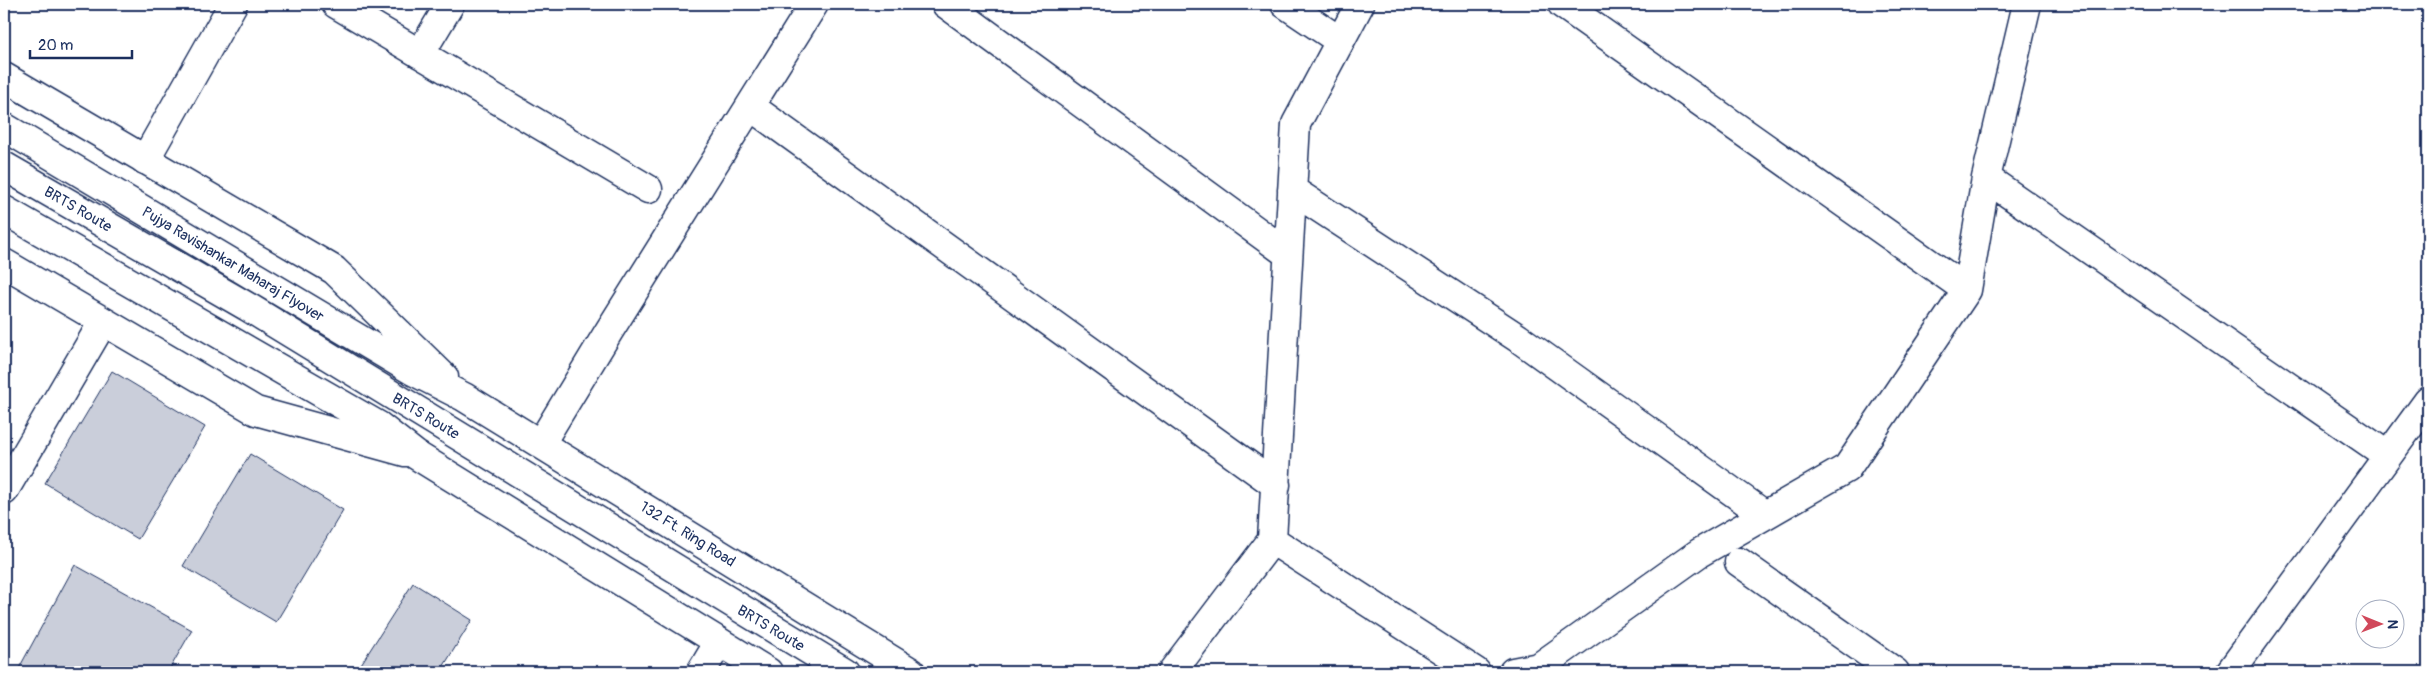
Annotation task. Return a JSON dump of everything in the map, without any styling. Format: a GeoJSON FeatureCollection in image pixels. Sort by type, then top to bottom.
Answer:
{"type":"FeatureCollection","features":[{"type":"Feature","properties":{"kind":"street"},"geometry":{"type":"LineString","coordinates":[[145,160],[233,4]]}},
{"type":"Feature","properties":{"kind":"street"},"geometry":{"type":"LineString","coordinates":[[336,4],[648,189]]}},
{"type":"Feature","properties":{"kind":"street"},"geometry":{"type":"LineString","coordinates":[[420,54],[450,4]]}},
{"type":"Feature","properties":{"kind":"street"},"geometry":{"type":"LineString","coordinates":[[541,443],[814,4]]}},
{"type":"Feature","properties":{"kind":"street"},"geometry":{"type":"LineString","coordinates":[[946,4],[1288,254]]}},
{"type":"Feature","properties":{"kind":"street"},"geometry":{"type":"LineString","coordinates":[[1285,4],[1340,41]]}},
{"type":"Feature","properties":{"kind":"street"},"geometry":{"type":"LineString","coordinates":[[1172,672],[1272,540],[1296,124],[1360,4]]}},
{"type":"Feature","properties":{"kind":"street"},"geometry":{"type":"LineString","coordinates":[[1562,4],[1967,290]]}},
{"type":"Feature","properties":{"kind":"street"},"geometry":{"type":"LineString","coordinates":[[1512,672],[1540,667],[1699,553],[1847,468],[1967,290],[1986,178],[2027,4]]}},
{"type":"Feature","properties":{"kind":"street"},"geometry":{"type":"LineString","coordinates":[[4,77],[334,270],[464,397]]}},
{"type":"Feature","properties":{"kind":"street"},"geometry":{"type":"LineString","coordinates":[[750,106],[1276,485]]}},
{"type":"Feature","properties":{"kind":"street","name":"Pujya Ravishankar Maharaj Flyover"},"geometry":{"type":"LineString","coordinates":[[4,127],[413,371],[464,397]]}},
{"type":"Feature","properties":{"kind":"street","name":"BRTS Route"},"geometry":{"type":"LineString","coordinates":[[4,166],[248,307],[845,672]]}},
{"type":"Feature","properties":{"kind":"street"},"geometry":{"type":"LineString","coordinates":[[1986,178],[2387,455]]}},
{"type":"Feature","properties":{"kind":"street"},"geometry":{"type":"LineString","coordinates":[[1292,190],[1518,338],[1765,515]]}},
{"type":"Feature","properties":{"kind":"street"},"geometry":{"type":"LineString","coordinates":[[4,210],[379,426],[416,456],[768,672]]}},
{"type":"Feature","properties":{"kind":"street"},"geometry":{"type":"LineString","coordinates":[[4,263],[256,412],[416,456]]}},
{"type":"Feature","properties":{"kind":"street"},"geometry":{"type":"LineString","coordinates":[[4,492],[103,322]]}},
{"type":"Feature","properties":{"kind":"street","name":"132 Ft. Ring Road"},"geometry":{"type":"LineString","coordinates":[[464,397],[911,672]]}},
{"type":"Feature","properties":{"kind":"street"},"geometry":{"type":"LineString","coordinates":[[2230,672],[2428,401]]}},
{"type":"Feature","properties":{"kind":"street"},"geometry":{"type":"LineString","coordinates":[[1272,540],[1476,672]]}},
{"type":"Feature","properties":{"kind":"street"},"geometry":{"type":"LineString","coordinates":[[1739,562],[1895,672]]}},
{"type":"Feature","properties":{"kind":"street"},"geometry":{"type":"LineString","coordinates":[[701,672],[719,642]]}},
{"type":"Feature","properties":{"kind":"building"},"geometry":{"type":"Polygon","coordinates":[[[112,371],[205,427],[138,539],[45,483],[112,371]]]}},
{"type":"Feature","properties":{"kind":"building"},"geometry":{"type":"Polygon","coordinates":[[[250,454],[343,510],[276,622],[183,566],[250,454]]]}},
{"type":"Feature","properties":{"kind":"building"},"geometry":{"type":"Polygon","coordinates":[[[75,565],[192,630],[168,672],[22,672],[18,670],[75,565]]]}},
{"type":"Feature","properties":{"kind":"building"},"geometry":{"type":"Polygon","coordinates":[[[413,583],[472,620],[440,672],[356,672],[413,583]]]}}]}
